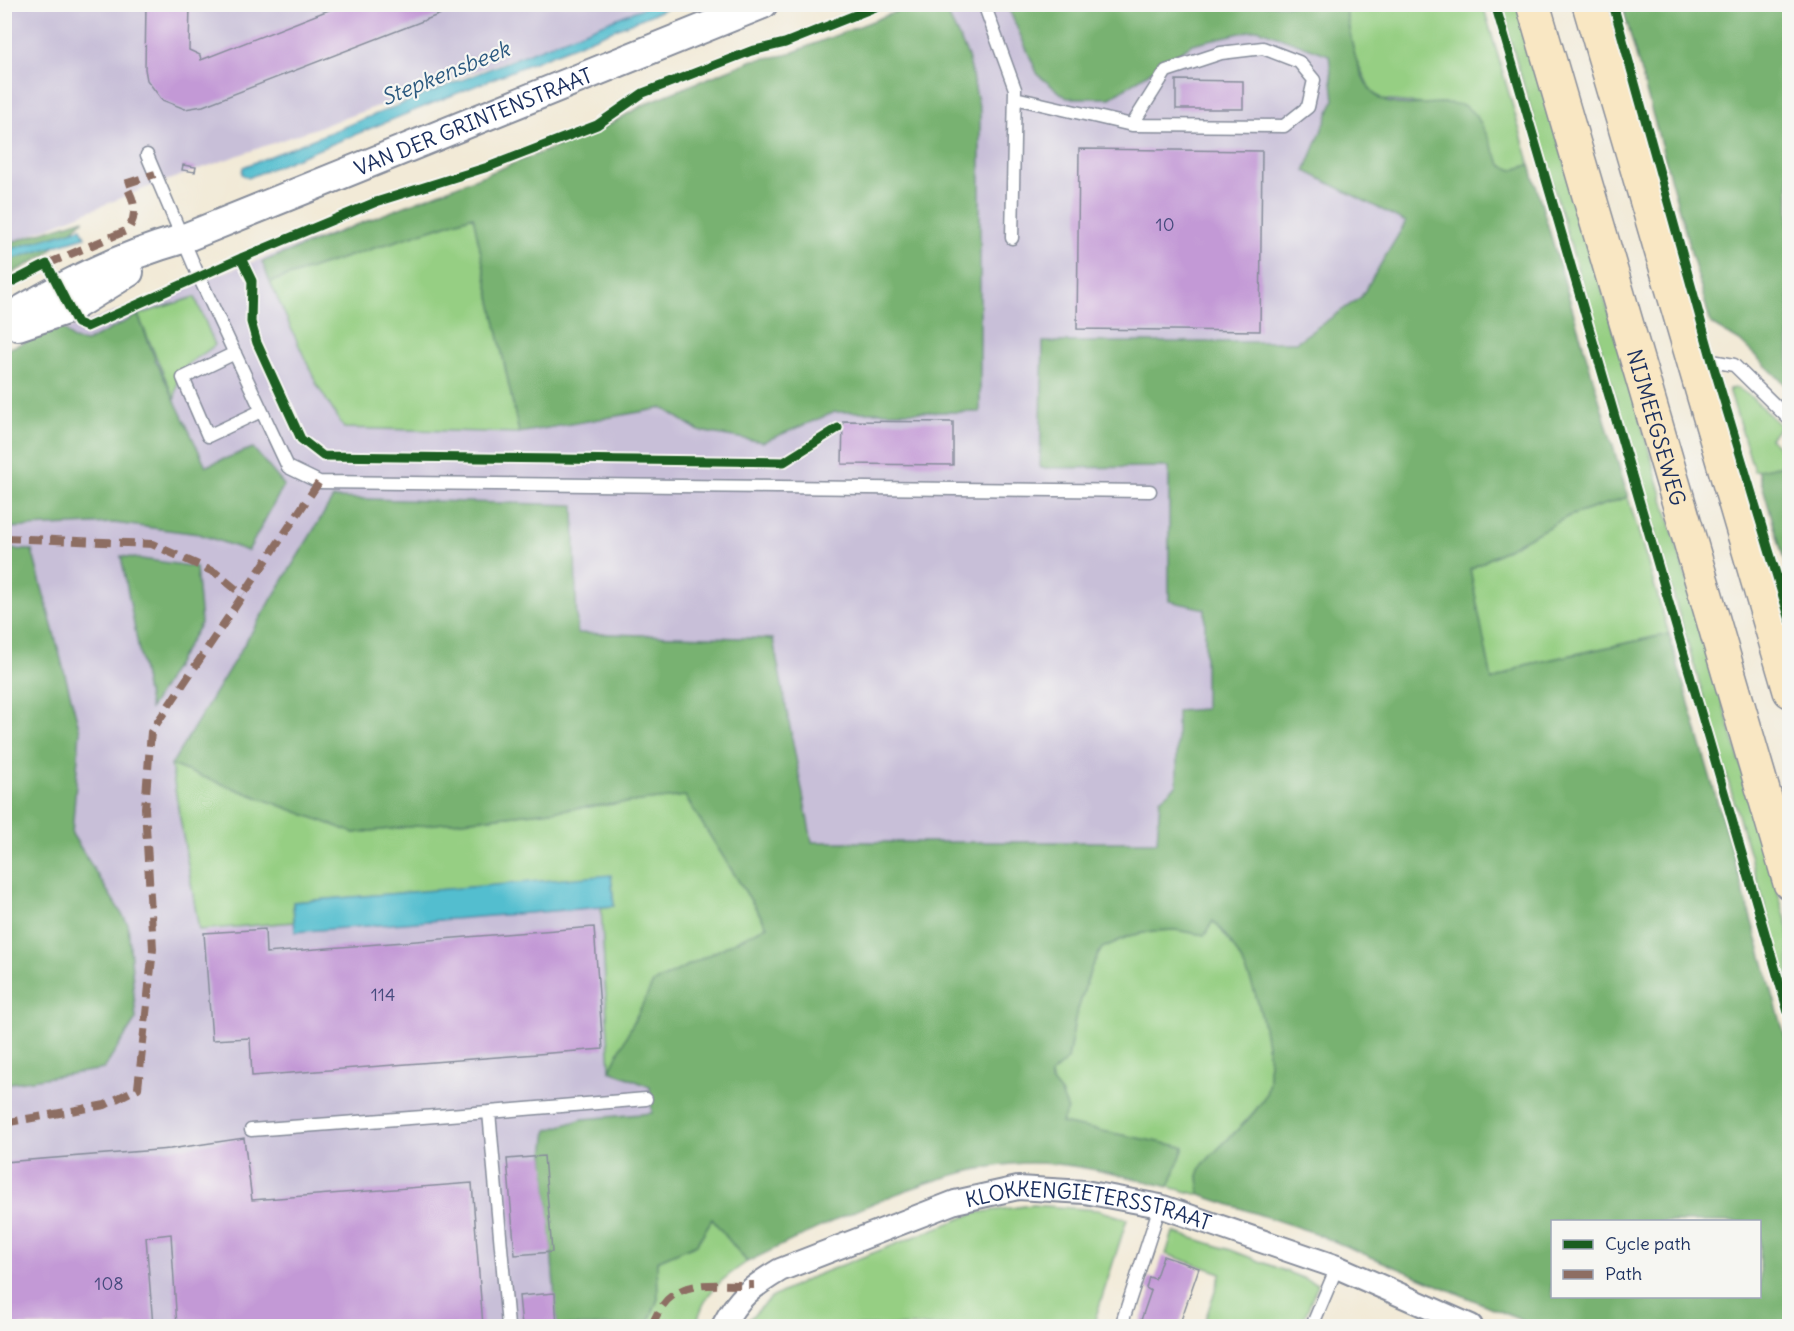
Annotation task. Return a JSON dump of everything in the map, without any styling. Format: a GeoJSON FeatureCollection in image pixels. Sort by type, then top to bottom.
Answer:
{"type":"FeatureCollection","features":[{"type":"Feature","properties":{"kind":"main road","name":"NIJMEEGSEWEG"},"geometry":{"type":"LineString","coordinates":[[1533,4],[1785,849],[1790,883]]}},
{"type":"Feature","properties":{"kind":"main road"},"geometry":{"type":"LineString","coordinates":[[1589,4],[1790,691]]}},
{"type":"Feature","properties":{"kind":"street","name":"VAN DER GRINTENSTRAAT"},"geometry":{"type":"LineString","coordinates":[[4,320],[59,288],[133,253],[182,239],[763,4]]}},
{"type":"Feature","properties":{"kind":"street","name":"VAN DER GRINTENSTRAAT"},"geometry":{"type":"LineString","coordinates":[[4,330],[69,309],[182,239]]}},
{"type":"Feature","properties":{"kind":"street","name":"KLOKKENGIETERSSTRAAT"},"geometry":{"type":"LineString","coordinates":[[723,1326],[735,1304],[754,1285],[780,1270],[955,1202],[1018,1188],[1085,1192],[1160,1206],[1337,1267],[1471,1326]]}},
{"type":"Feature","properties":{"kind":"lane"},"geometry":{"type":"LineString","coordinates":[[984,4],[1015,89],[1012,238]]}},
{"type":"Feature","properties":{"kind":"lane"},"geometry":{"type":"LineString","coordinates":[[1015,98],[1132,125],[1284,126],[1308,107],[1314,80],[1299,62],[1263,48],[1221,53],[1166,71],[1132,125]]}},
{"type":"Feature","properties":{"kind":"lane"},"geometry":{"type":"LineString","coordinates":[[147,155],[182,239],[288,467],[319,482],[1150,491]]}},
{"type":"Feature","properties":{"kind":"lane"},"geometry":{"type":"LineString","coordinates":[[235,353],[183,378],[208,436],[261,411]]}},
{"type":"Feature","properties":{"kind":"lane"},"geometry":{"type":"LineString","coordinates":[[1695,365],[1712,361],[1734,365],[1790,420]]}},
{"type":"Feature","properties":{"kind":"lane"},"geometry":{"type":"LineString","coordinates":[[251,1130],[646,1099]]}},
{"type":"Feature","properties":{"kind":"lane"},"geometry":{"type":"LineString","coordinates":[[489,1112],[508,1326]]}},
{"type":"Feature","properties":{"kind":"lane"},"geometry":{"type":"LineString","coordinates":[[1121,1326],[1160,1206]]}},
{"type":"Feature","properties":{"kind":"lane"},"geometry":{"type":"LineString","coordinates":[[1312,1326],[1337,1267]]}},
{"type":"Feature","properties":{"kind":"shaded area"},"geometry":{"type":"Polygon","coordinates":[[[5,5],[664,5],[143,189],[5,245],[5,5]]]}},
{"type":"Feature","properties":{"kind":"shaded area"},"geometry":{"type":"Polygon","coordinates":[[[962,5],[1474,5],[1699,840],[737,1136],[586,1326],[5,1326],[4,352],[962,5]]]}},
{"type":"Feature","properties":{"kind":"green space"},"geometry":{"type":"Polygon","coordinates":[[[1380,4],[1483,5],[1530,165],[1513,170],[1502,166],[1492,150],[1422,104],[1383,100],[1370,89],[1354,55],[1345,5],[1372,8],[1380,4]]]}},
{"type":"Feature","properties":{"kind":"green space"},"geometry":{"type":"Polygon","coordinates":[[[913,5],[943,5],[968,56],[980,111],[980,412],[835,412],[763,442],[699,431],[663,408],[519,433],[473,216],[270,282],[262,262],[599,130],[649,102],[753,60],[786,55],[913,5]]]}},
{"type":"Feature","properties":{"kind":"green space"},"geometry":{"type":"Polygon","coordinates":[[[1007,5],[1345,5],[1356,58],[1367,85],[1375,95],[1384,101],[1397,104],[1447,103],[1464,106],[1480,122],[1502,166],[1513,170],[1530,165],[1628,497],[1569,516],[1470,569],[1492,681],[1525,665],[1669,634],[1789,1050],[1789,1326],[1535,1326],[1312,1232],[1200,1195],[1198,1176],[1201,1167],[1257,1109],[1267,1089],[1269,1075],[1269,1058],[1263,1022],[1250,979],[1234,948],[1213,921],[1205,935],[1175,930],[1153,931],[1129,936],[1102,948],[1091,968],[1075,1019],[1068,1059],[1051,1074],[1051,1081],[1061,1093],[1068,1110],[1061,1123],[1184,1147],[1169,1187],[1091,1169],[1051,1164],[1012,1164],[979,1169],[945,1177],[876,1202],[747,1262],[712,1219],[697,1244],[657,1261],[658,1299],[647,1326],[557,1326],[544,1155],[547,1130],[583,1119],[652,1113],[650,1087],[610,1070],[653,983],[767,926],[685,796],[354,833],[171,765],[333,498],[574,505],[577,633],[773,639],[812,842],[1157,842],[1160,799],[1177,785],[1177,711],[1205,709],[1205,609],[1169,601],[1169,467],[1040,468],[1043,342],[1296,342],[1361,297],[1406,222],[1305,171],[1334,100],[1329,55],[1258,29],[1192,44],[1110,98],[1067,98],[1038,75],[1007,5]]]}},
{"type":"Feature","properties":{"kind":"green space"},"geometry":{"type":"Polygon","coordinates":[[[1500,5],[1519,5],[1789,930],[1789,988],[1500,5]]]}},
{"type":"Feature","properties":{"kind":"green space"},"geometry":{"type":"Polygon","coordinates":[[[1622,5],[1789,5],[1789,388],[1740,341],[1711,324],[1622,5]]]}},
{"type":"Feature","properties":{"kind":"green space"},"geometry":{"type":"Polygon","coordinates":[[[473,216],[519,433],[344,428],[317,385],[270,282],[473,216]]]}},
{"type":"Feature","properties":{"kind":"green space"},"geometry":{"type":"Polygon","coordinates":[[[84,219],[71,232],[5,251],[5,244],[84,219]]]}},
{"type":"Feature","properties":{"kind":"green space"},"geometry":{"type":"Polygon","coordinates":[[[56,245],[46,255],[5,277],[5,261],[56,245]]]}},
{"type":"Feature","properties":{"kind":"green space"},"geometry":{"type":"Polygon","coordinates":[[[195,297],[215,345],[182,371],[176,387],[175,400],[138,315],[195,297]]]}},
{"type":"Feature","properties":{"kind":"green space"},"geometry":{"type":"Polygon","coordinates":[[[138,315],[156,361],[206,466],[253,448],[284,485],[248,551],[199,534],[114,523],[5,528],[5,350],[62,327],[74,340],[86,342],[138,315]]]}},
{"type":"Feature","properties":{"kind":"green space"},"geometry":{"type":"Polygon","coordinates":[[[1738,388],[1751,397],[1781,426],[1770,438],[1789,458],[1789,464],[1754,471],[1729,389],[1738,388]]]}},
{"type":"Feature","properties":{"kind":"green space"},"geometry":{"type":"Polygon","coordinates":[[[1790,464],[1789,577],[1758,470],[1790,464]]]}},
{"type":"Feature","properties":{"kind":"green space"},"geometry":{"type":"Polygon","coordinates":[[[1628,497],[1669,634],[1525,665],[1492,681],[1470,569],[1569,516],[1628,497]]]}},
{"type":"Feature","properties":{"kind":"green space"},"geometry":{"type":"Polygon","coordinates":[[[5,549],[32,550],[80,731],[72,834],[128,924],[136,1019],[104,1069],[5,1084],[5,549]]]}},
{"type":"Feature","properties":{"kind":"green space"},"geometry":{"type":"Polygon","coordinates":[[[121,556],[196,567],[201,623],[150,709],[121,556]]]}},
{"type":"Feature","properties":{"kind":"green space"},"geometry":{"type":"Polygon","coordinates":[[[171,765],[354,833],[685,796],[767,926],[653,983],[610,1070],[601,907],[614,906],[611,876],[293,902],[294,922],[199,930],[171,765]]]}},
{"type":"Feature","properties":{"kind":"green space"},"geometry":{"type":"Polygon","coordinates":[[[1213,921],[1234,948],[1250,979],[1263,1022],[1269,1058],[1269,1075],[1267,1089],[1257,1109],[1201,1167],[1198,1176],[1200,1195],[1169,1187],[1184,1147],[1060,1123],[1051,1074],[1068,1059],[1075,1019],[1091,968],[1102,948],[1129,936],[1153,931],[1175,930],[1205,935],[1213,921]]]}},
{"type":"Feature","properties":{"kind":"green space"},"geometry":{"type":"Polygon","coordinates":[[[1032,1205],[1098,1210],[1127,1219],[1093,1326],[742,1326],[771,1298],[814,1276],[975,1213],[1032,1205]]]}},
{"type":"Feature","properties":{"kind":"green space"},"geometry":{"type":"Polygon","coordinates":[[[712,1219],[747,1262],[714,1288],[703,1304],[696,1326],[647,1326],[658,1299],[657,1261],[697,1244],[712,1219]]]}},
{"type":"Feature","properties":{"kind":"green space"},"geometry":{"type":"Polygon","coordinates":[[[1173,1232],[1231,1250],[1318,1284],[1301,1326],[1203,1326],[1221,1273],[1166,1254],[1173,1232]]]}},
{"type":"Feature","properties":{"kind":"water"},"geometry":{"type":"Polygon","coordinates":[[[650,5],[675,5],[248,178],[242,174],[243,167],[650,5]]]}},
{"type":"Feature","properties":{"kind":"water"},"geometry":{"type":"Polygon","coordinates":[[[81,228],[85,237],[5,261],[5,251],[81,228]]]}},
{"type":"Feature","properties":{"kind":"water"},"geometry":{"type":"Polygon","coordinates":[[[611,875],[614,906],[295,932],[293,902],[611,875]]]}},
{"type":"Feature","properties":{"kind":"building"},"geometry":{"type":"Polygon","coordinates":[[[146,4],[190,4],[189,50],[200,55],[201,60],[344,4],[464,5],[203,106],[185,109],[162,100],[147,80],[145,69],[146,4]]]}},
{"type":"Feature","properties":{"kind":"building"},"geometry":{"type":"Polygon","coordinates":[[[1176,80],[1243,81],[1243,109],[1176,109],[1176,80]]]}},
{"type":"Feature","properties":{"kind":"building"},"geometry":{"type":"Polygon","coordinates":[[[1079,149],[1262,151],[1260,331],[1077,329],[1079,149]]]}},
{"type":"Feature","properties":{"kind":"building"},"geometry":{"type":"Polygon","coordinates":[[[183,165],[196,167],[195,172],[182,170],[183,165]]]}},
{"type":"Feature","properties":{"kind":"building"},"geometry":{"type":"Polygon","coordinates":[[[843,421],[953,422],[953,465],[842,464],[843,421]]]}},
{"type":"Feature","properties":{"kind":"building"},"geometry":{"type":"Polygon","coordinates":[[[594,927],[603,1049],[252,1076],[250,1038],[212,1040],[204,933],[265,929],[266,953],[594,927]]]}},
{"type":"Feature","properties":{"kind":"building"},"geometry":{"type":"Polygon","coordinates":[[[244,1138],[252,1200],[472,1183],[483,1326],[177,1326],[171,1234],[146,1237],[153,1326],[4,1326],[4,1162],[170,1149],[244,1138]]]}},
{"type":"Feature","properties":{"kind":"building"},"geometry":{"type":"Polygon","coordinates":[[[544,1156],[552,1252],[515,1255],[507,1159],[544,1156]]]}},
{"type":"Feature","properties":{"kind":"building"},"geometry":{"type":"Polygon","coordinates":[[[1163,1256],[1199,1268],[1179,1326],[1139,1326],[1151,1291],[1146,1288],[1149,1277],[1155,1279],[1163,1256]]]}},
{"type":"Feature","properties":{"kind":"building"},"geometry":{"type":"Polygon","coordinates":[[[555,1293],[557,1326],[522,1326],[519,1296],[555,1293]]]}},
{"type":"Feature","properties":{"kind":"marked path"},"geometry":{"type":"LineString","coordinates":[[47,264],[128,230],[133,218],[134,207],[125,184],[155,174]]}},
{"type":"Feature","properties":{"kind":"marked path"},"geometry":{"type":"LineString","coordinates":[[4,1123],[105,1105],[138,1088],[153,949],[145,808],[151,732],[319,482]]}},
{"type":"Feature","properties":{"kind":"marked path"},"geometry":{"type":"LineString","coordinates":[[4,538],[152,544],[216,573],[243,595]]}},
{"type":"Feature","properties":{"kind":"marked path"},"geometry":{"type":"LineString","coordinates":[[652,1326],[669,1298],[680,1291],[707,1285],[754,1285]]}},
{"type":"Feature","properties":{"kind":"cycle path"},"geometry":{"type":"LineString","coordinates":[[4,286],[47,264],[77,323],[87,327],[241,258],[376,202],[488,167],[597,125],[643,93],[751,51],[785,43],[883,4]]}},
{"type":"Feature","properties":{"kind":"cycle path"},"geometry":{"type":"LineString","coordinates":[[1495,4],[1790,1019]]}},
{"type":"Feature","properties":{"kind":"cycle path"},"geometry":{"type":"LineString","coordinates":[[1613,4],[1712,361],[1790,620]]}},
{"type":"Feature","properties":{"kind":"cycle path"},"geometry":{"type":"LineString","coordinates":[[241,258],[252,281],[251,322],[257,343],[301,439],[323,456],[784,462],[838,428]]}},
{"type":"Feature","properties":{"kind":"water label","name":"Stepkensbeek"},"geometry":{"type":"Point","coordinates":[445,73]}}]}
